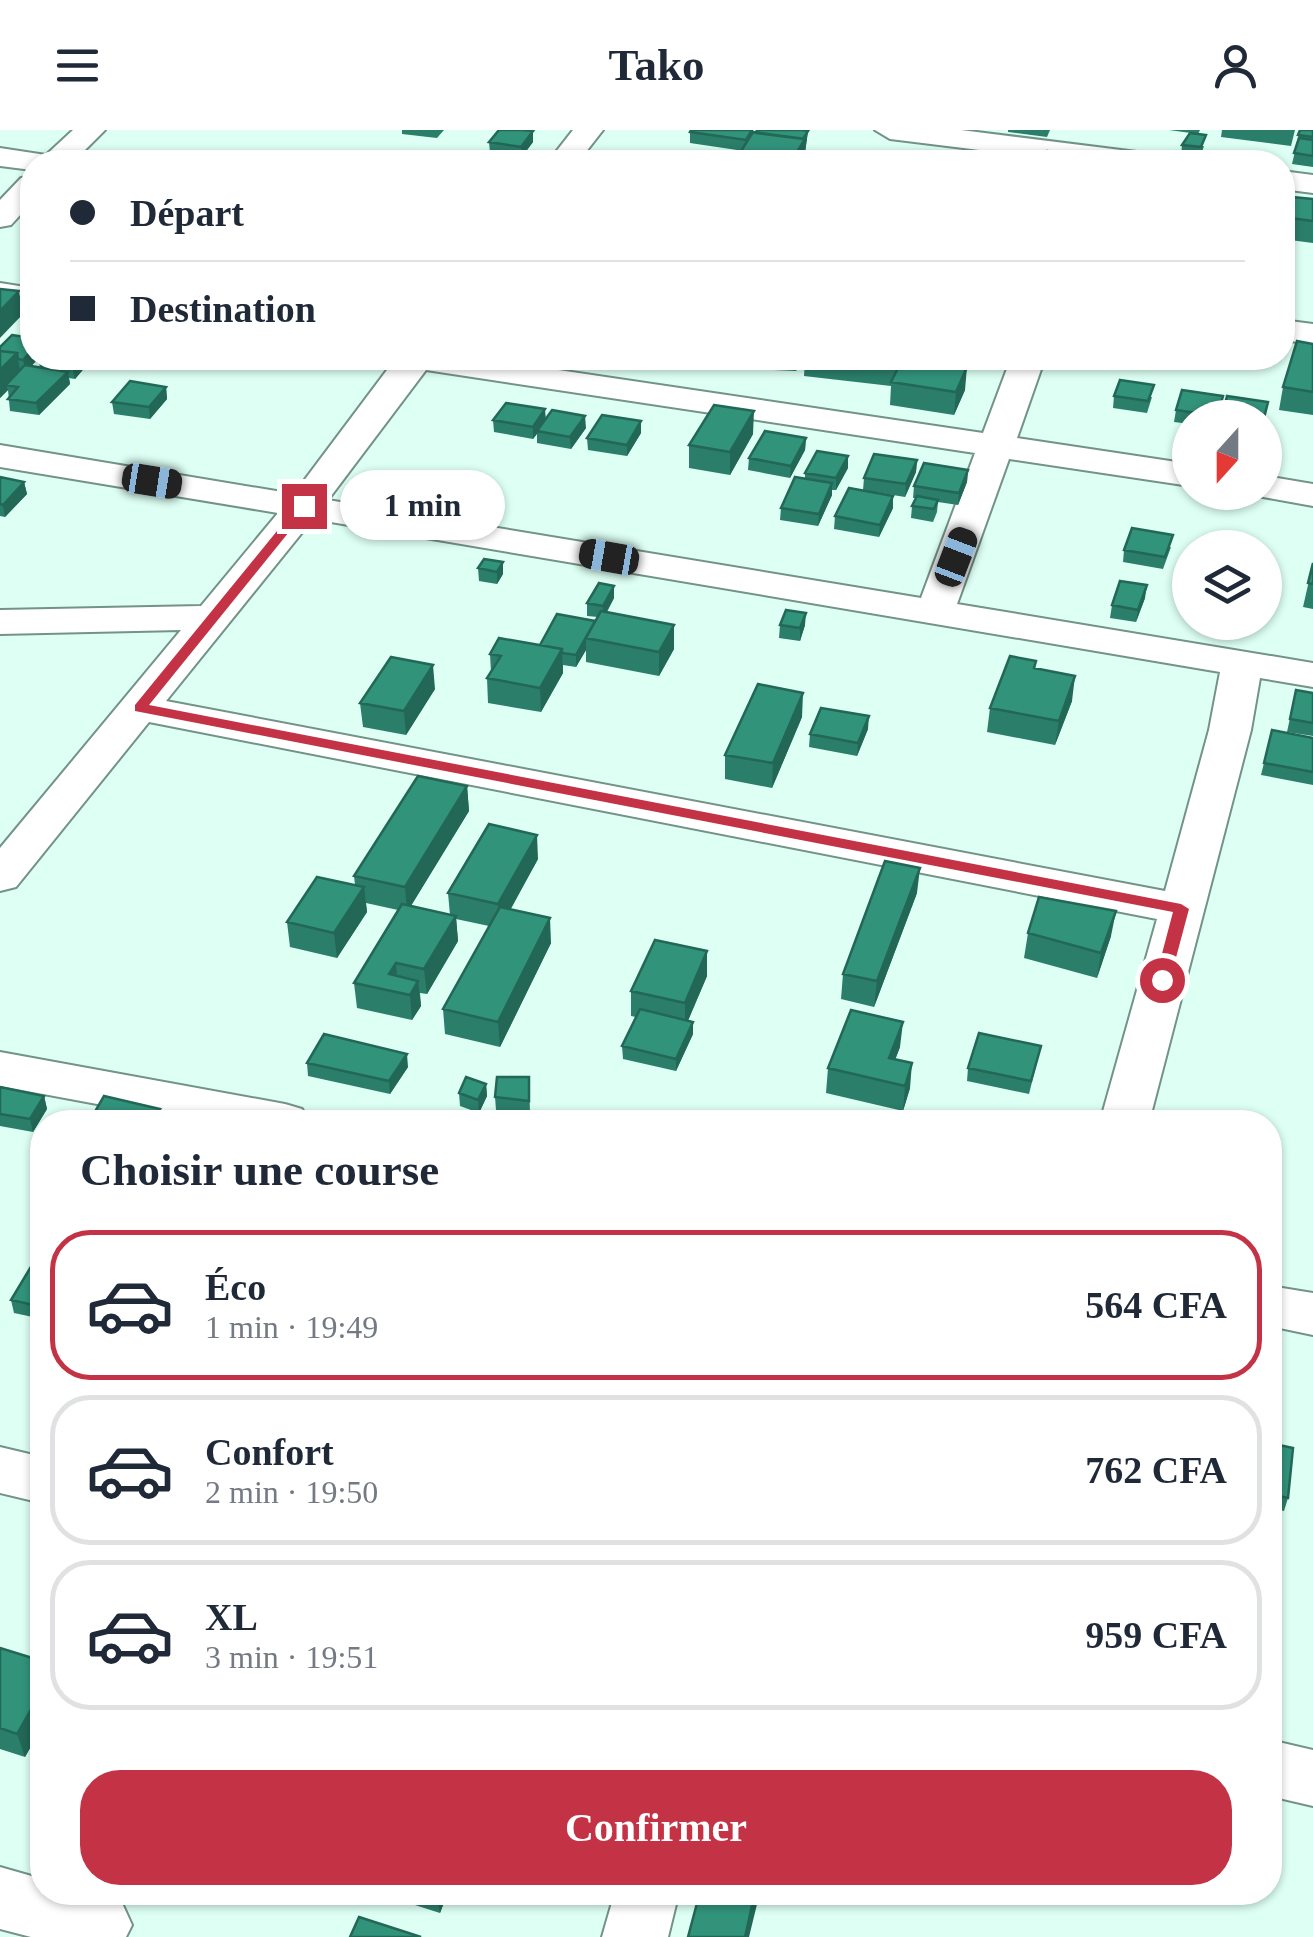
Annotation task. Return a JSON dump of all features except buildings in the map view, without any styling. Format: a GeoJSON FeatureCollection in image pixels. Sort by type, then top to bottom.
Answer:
{"type":"FeatureCollection","features":[{"type":"Feature","properties":{"kind":"street"},"geometry":{"type":"LineString","coordinates":[[69,150],[90,130]]}},
{"type":"Feature","properties":{"kind":"street"},"geometry":{"type":"LineString","coordinates":[[572,150],[588,130]]}},
{"type":"Feature","properties":{"kind":"street"},"geometry":{"type":"LineString","coordinates":[[890,130],[1049,150]]}},
{"type":"Feature","properties":{"kind":"street"},"geometry":{"type":"LineString","coordinates":[[0,218],[20,198]]}},
{"type":"Feature","properties":{"kind":"street"},"geometry":{"type":"LineString","coordinates":[[0,877],[304,506],[407,370]]}},
{"type":"Feature","properties":{"kind":"street"},"geometry":{"type":"LineString","coordinates":[[495,370],[1172,472]]}},
{"type":"Feature","properties":{"kind":"street"},"geometry":{"type":"LineString","coordinates":[[936,612],[1024,370]]}},
{"type":"Feature","properties":{"kind":"street"},"geometry":{"type":"LineString","coordinates":[[0,456],[1313,675]]}},
{"type":"Feature","properties":{"kind":"street"},"geometry":{"type":"LineString","coordinates":[[1282,490],[1313,495]]}},
{"type":"Feature","properties":{"kind":"street"},"geometry":{"type":"LineString","coordinates":[[0,622],[213,618]]}},
{"type":"Feature","properties":{"kind":"street"},"geometry":{"type":"LineString","coordinates":[[1128,1110],[1230,730],[1242,663]]}},
{"type":"Feature","properties":{"kind":"street"},"geometry":{"type":"LineString","coordinates":[[140,708],[1181,909]]}},
{"type":"Feature","properties":{"kind":"street"},"geometry":{"type":"LineString","coordinates":[[0,1070],[219,1110]]}},
{"type":"Feature","properties":{"kind":"street"},"geometry":{"type":"LineString","coordinates":[[1282,1308],[1313,1314]]}},
{"type":"Feature","properties":{"kind":"street"},"geometry":{"type":"LineString","coordinates":[[0,1470],[30,1477]]}},
{"type":"Feature","properties":{"kind":"street"},"geometry":{"type":"LineString","coordinates":[[1282,1771],[1313,1778]]}},
{"type":"Feature","properties":{"kind":"street"},"geometry":{"type":"LineString","coordinates":[[0,1898],[30,1904]]}},
{"type":"Feature","properties":{"kind":"street"},"geometry":{"type":"LineString","coordinates":[[36,1905],[102,1918]]}},
{"type":"Feature","properties":{"kind":"street"},"geometry":{"type":"LineString","coordinates":[[636,1937],[645,1905]]}},
{"type":"Feature","properties":{"kind":"route"},"geometry":{"type":"LineString","coordinates":[[304,506],[140,708],[1181,909],[1162,980]]}}]}
